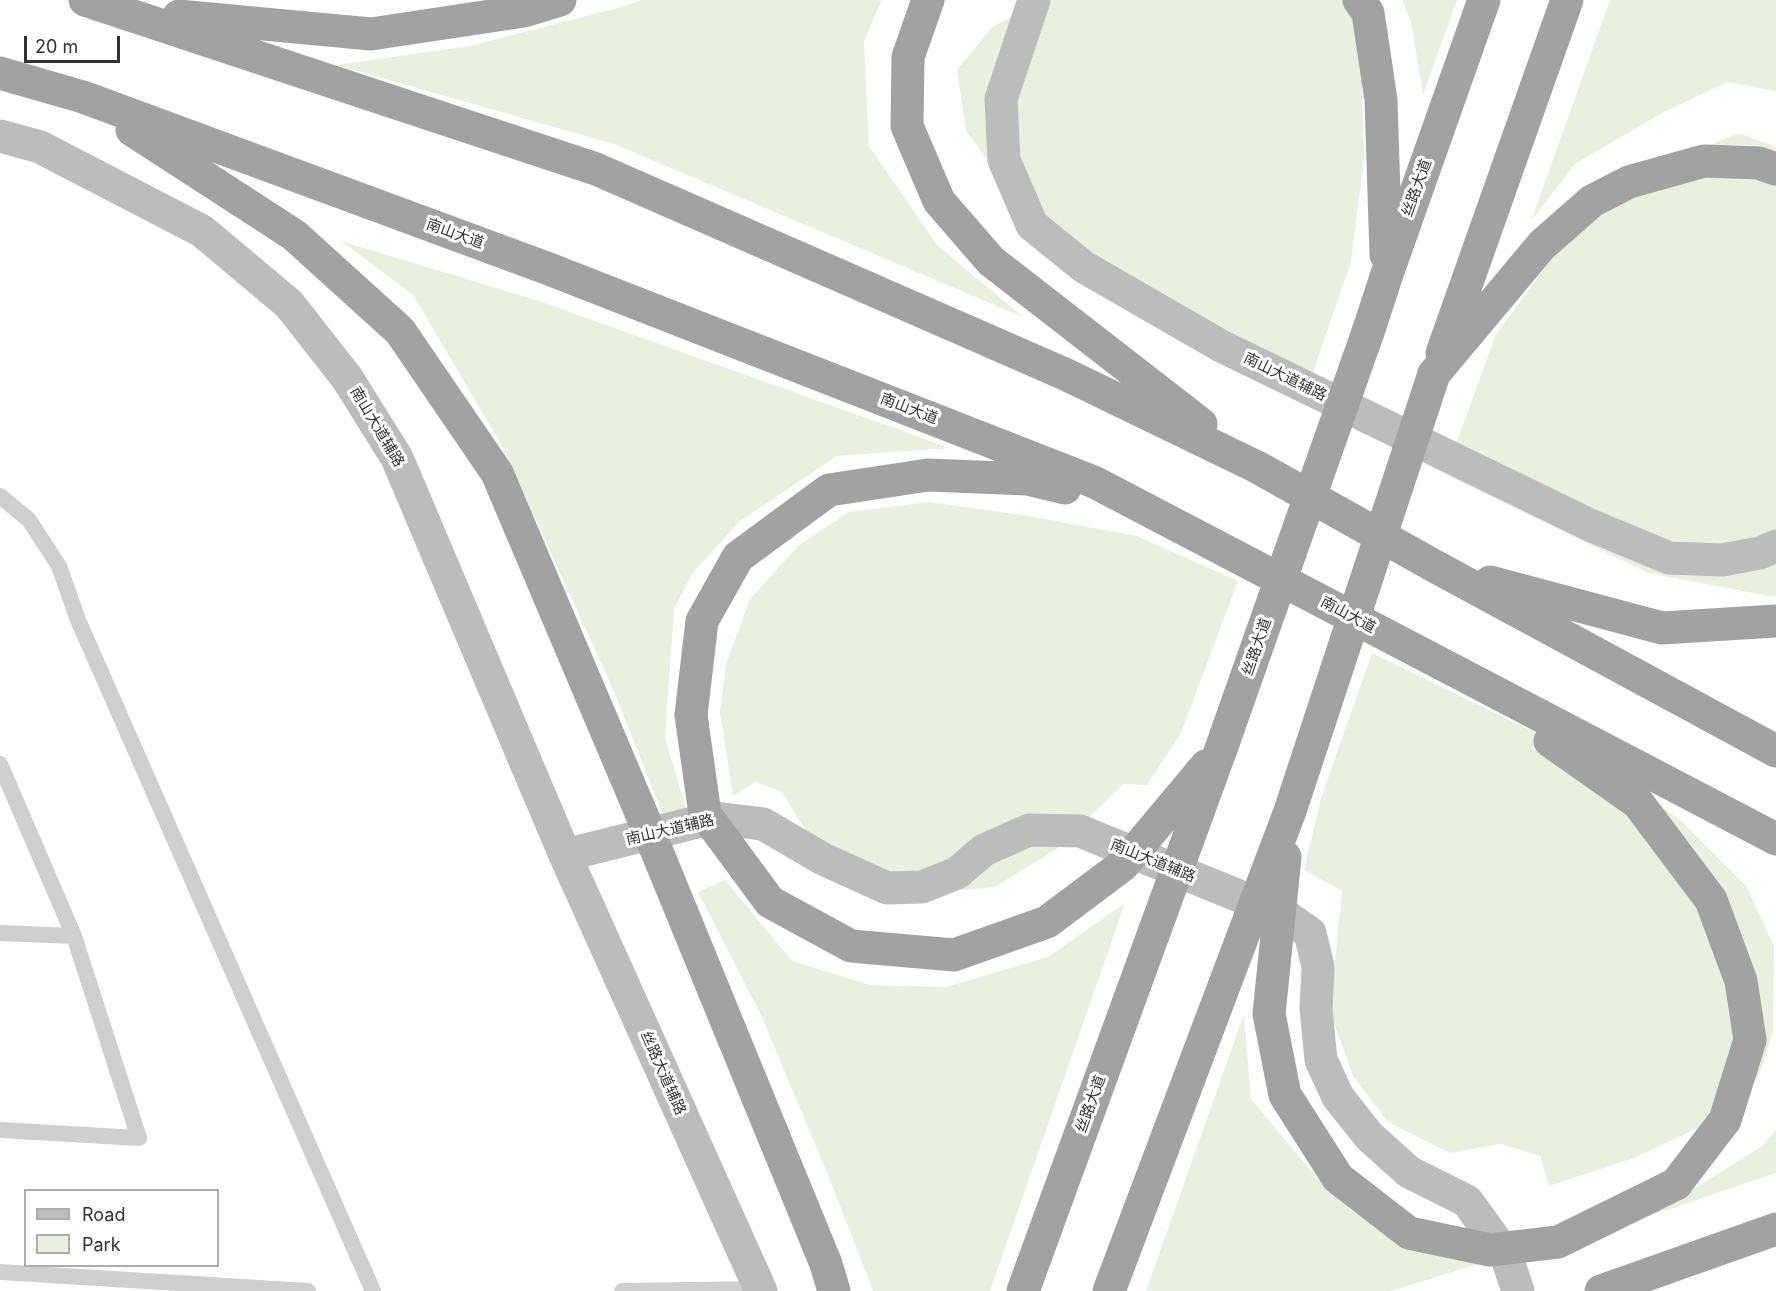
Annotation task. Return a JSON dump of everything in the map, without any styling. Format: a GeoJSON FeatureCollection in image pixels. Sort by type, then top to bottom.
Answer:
{"type":"FeatureCollection","features":[{"type":"Feature","properties":{"kind":"highway"},"geometry":{"type":"LineString","coordinates":[[99,5],[258,25],[371,34],[524,11],[560,0]]}},
{"type":"Feature","properties":{"kind":"highway"},"geometry":{"type":"LineString","coordinates":[[928,0],[908,57],[907,126],[939,201],[991,261],[1257,467]]}},
{"type":"Feature","properties":{"kind":"highway"},"geometry":{"type":"LineString","coordinates":[[1359,0],[1368,13],[1381,100],[1387,274]]}},
{"type":"Feature","properties":{"kind":"highway","name":"丝路大道"},"geometry":{"type":"LineString","coordinates":[[1023,1291],[1221,749],[1484,0]]}},
{"type":"Feature","properties":{"kind":"highway"},"geometry":{"type":"LineString","coordinates":[[1109,1291],[1290,811],[1434,374],[1567,0]]}},
{"type":"Feature","properties":{"kind":"highway"},"geometry":{"type":"LineString","coordinates":[[99,5],[596,168],[1067,375],[1257,467],[1776,751]]}},
{"type":"Feature","properties":{"kind":"highway","name":"南山大道"},"geometry":{"type":"LineString","coordinates":[[0,74],[83,98],[549,269],[1094,482],[1776,839]]}},
{"type":"Feature","properties":{"kind":"highway"},"geometry":{"type":"LineString","coordinates":[[83,98],[294,235],[400,331],[497,473],[642,815],[826,1264],[834,1291]]}},
{"type":"Feature","properties":{"kind":"highway"},"geometry":{"type":"LineString","coordinates":[[1434,374],[1542,245],[1592,201],[1629,182],[1704,161],[1758,163],[1776,169]]}},
{"type":"Feature","properties":{"kind":"highway"},"geometry":{"type":"LineString","coordinates":[[1143,506],[1027,479],[928,475],[829,490],[738,557],[702,621],[690,715],[705,814],[770,902],[851,946],[954,955],[1047,922],[1123,865],[1221,749]]}},
{"type":"Feature","properties":{"kind":"highway"},"geometry":{"type":"LineString","coordinates":[[1438,568],[1662,628],[1776,621]]}},
{"type":"Feature","properties":{"kind":"highway"},"geometry":{"type":"LineString","coordinates":[[1290,811],[1269,1014],[1285,1095],[1338,1178],[1409,1233],[1490,1250],[1558,1242],[1676,1184],[1725,1120],[1750,1040],[1741,981],[1712,900],[1638,802],[1441,664]]}},
{"type":"Feature","properties":{"kind":"highway"},"geometry":{"type":"LineString","coordinates":[[1601,1291],[1776,1228]]}},
{"type":"Feature","properties":{"kind":"main road","name":"南山大道辅路"},"geometry":{"type":"LineString","coordinates":[[1034,0],[1000,99],[1004,160],[1032,225],[1083,267],[1221,346],[1590,525],[1669,558],[1722,560],[1760,553],[1776,546]]}},
{"type":"Feature","properties":{"kind":"main road","name":"南山大道辅路"},"geometry":{"type":"LineString","coordinates":[[0,136],[40,147],[202,231],[289,304],[340,369],[398,458],[565,855],[713,818],[763,824],[823,859],[887,888],[922,887],[957,873],[984,850],[1029,830],[1080,831],[1283,914],[1310,933],[1318,967],[1316,1009],[1321,1060],[1338,1097],[1369,1136],[1409,1172],[1467,1201],[1506,1256],[1518,1291]]}},
{"type":"Feature","properties":{"kind":"main road","name":"丝路大道辅路"},"geometry":{"type":"LineString","coordinates":[[565,855],[760,1290]]}},
{"type":"Feature","properties":{"kind":"lane"},"geometry":{"type":"LineString","coordinates":[[0,496],[29,520],[59,566],[78,620],[373,1291]]}},
{"type":"Feature","properties":{"kind":"lane"},"geometry":{"type":"LineString","coordinates":[[0,1130],[139,1138],[74,936],[2,771]]}},
{"type":"Feature","properties":{"kind":"lane"},"geometry":{"type":"LineString","coordinates":[[0,933],[74,936]]}},
{"type":"Feature","properties":{"kind":"lane"},"geometry":{"type":"LineString","coordinates":[[0,1272],[308,1291]]}},
{"type":"Feature","properties":{"kind":"lane"},"geometry":{"type":"LineString","coordinates":[[622,1291],[760,1290]]}},
{"type":"Feature","properties":{"kind":"green space"},"geometry":{"type":"Polygon","coordinates":[[[641,0],[882,0],[864,41],[869,146],[937,245],[1023,317],[614,144],[336,65],[470,46],[641,0]]]}},
{"type":"Feature","properties":{"kind":"green space"},"geometry":{"type":"Polygon","coordinates":[[[1044,0],[1348,0],[1361,60],[1364,159],[1351,262],[1303,401],[1130,297],[1008,189],[966,131],[957,70],[992,27],[1044,0]]]}},
{"type":"Feature","properties":{"kind":"green space"},"geometry":{"type":"Polygon","coordinates":[[[1402,0],[1457,0],[1423,95],[1411,22],[1402,0]]]}},
{"type":"Feature","properties":{"kind":"green space"},"geometry":{"type":"Polygon","coordinates":[[[1610,0],[1776,0],[1776,91],[1728,82],[1662,113],[1575,164],[1531,221],[1610,0]]]}},
{"type":"Feature","properties":{"kind":"green space"},"geometry":{"type":"Polygon","coordinates":[[[1739,133],[1776,147],[1776,596],[1648,573],[1449,476],[1457,441],[1496,334],[1565,241],[1652,169],[1739,133]]]}},
{"type":"Feature","properties":{"kind":"green space"},"geometry":{"type":"Polygon","coordinates":[[[341,241],[539,301],[950,448],[837,456],[739,522],[692,574],[674,609],[665,738],[690,823],[671,835],[613,689],[501,444],[413,295],[341,241]]]}},
{"type":"Feature","properties":{"kind":"green space"},"geometry":{"type":"Polygon","coordinates":[[[929,502],[1022,515],[1137,536],[1238,581],[1181,733],[1147,785],[1123,784],[1058,848],[995,887],[915,895],[818,850],[782,792],[755,782],[733,796],[720,713],[726,664],[750,599],[799,545],[849,512],[929,502]]]}},
{"type":"Feature","properties":{"kind":"green space"},"geometry":{"type":"Polygon","coordinates":[[[1372,653],[1620,774],[1681,821],[1746,886],[1774,946],[1773,1031],[1759,1075],[1726,1115],[1634,1158],[1549,1186],[1540,1156],[1501,1144],[1450,1153],[1388,1122],[1353,1076],[1330,1012],[1342,891],[1304,870],[1321,798],[1372,653]]]}},
{"type":"Feature","properties":{"kind":"green space"},"geometry":{"type":"Polygon","coordinates":[[[725,880],[792,961],[870,985],[946,987],[1048,957],[1125,903],[990,1291],[873,1291],[830,1180],[761,1015],[698,892],[725,880]]]}},
{"type":"Feature","properties":{"kind":"green space"},"geometry":{"type":"Polygon","coordinates":[[[1244,1014],[1251,1099],[1316,1177],[1351,1210],[1425,1241],[1517,1252],[1391,1291],[1146,1291],[1244,1014]]]}},
{"type":"Feature","properties":{"kind":"green space"},"geometry":{"type":"Polygon","coordinates":[[[1776,1130],[1776,1173],[1572,1242],[1570,1226],[1695,1188],[1762,1146],[1776,1130]]]}}]}
